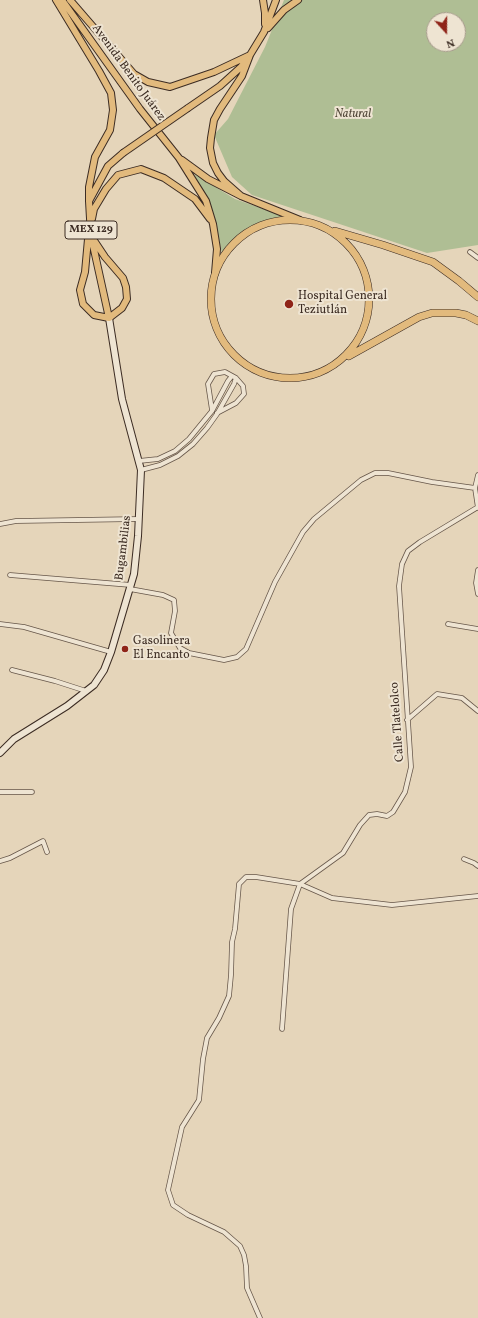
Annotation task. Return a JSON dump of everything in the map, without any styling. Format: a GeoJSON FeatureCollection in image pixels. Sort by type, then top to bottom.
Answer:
{"type":"FeatureCollection","features":[{"type":"Feature","properties":{"kind":"highway"},"geometry":{"type":"LineString","coordinates":[[478,298],[459,281],[433,262],[300,220],[278,221],[256,228],[247,233],[231,246],[220,261],[215,273],[212,284],[210,304],[214,322],[223,344],[235,358],[251,369],[272,377],[295,379],[313,376],[323,372],[419,317],[432,313],[456,313],[466,315],[478,321]]}},
{"type":"Feature","properties":{"kind":"highway"},"geometry":{"type":"LineString","coordinates":[[333,231],[349,247],[360,264],[367,288],[367,311],[357,342],[351,351],[341,361]]}},
{"type":"Feature","properties":{"kind":"main road"},"geometry":{"type":"LineString","coordinates":[[56,0],[99,71],[110,93],[113,110],[110,130],[95,157],[89,188],[89,201]]}},
{"type":"Feature","properties":{"kind":"main road","name":"Avenida Benito Juárez"},"geometry":{"type":"LineString","coordinates":[[62,0],[140,109],[179,158]]}},
{"type":"Feature","properties":{"kind":"main road"},"geometry":{"type":"LineString","coordinates":[[70,0],[134,74],[148,82],[170,87],[214,72],[250,55]]}},
{"type":"Feature","properties":{"kind":"main road"},"geometry":{"type":"LineString","coordinates":[[263,0],[266,20],[264,32]]}},
{"type":"Feature","properties":{"kind":"main road"},"geometry":{"type":"LineString","coordinates":[[89,201],[108,166],[123,153],[231,77],[250,55],[264,32],[276,0]]}},
{"type":"Feature","properties":{"kind":"main road"},"geometry":{"type":"LineString","coordinates":[[264,32],[284,10],[298,0]]}},
{"type":"Feature","properties":{"kind":"main road"},"geometry":{"type":"LineString","coordinates":[[241,196],[224,181],[218,173],[213,163],[210,148],[214,120],[242,76],[250,55]]}},
{"type":"Feature","properties":{"kind":"main road"},"geometry":{"type":"LineString","coordinates":[[179,158],[208,179],[241,196],[300,220]]}},
{"type":"Feature","properties":{"kind":"main road"},"geometry":{"type":"LineString","coordinates":[[179,158],[206,201],[213,224],[217,249],[215,273]]}},
{"type":"Feature","properties":{"kind":"main road"},"geometry":{"type":"LineString","coordinates":[[91,227],[94,209],[106,189],[118,175],[141,170],[164,178],[195,199],[213,224]]}},
{"type":"Feature","properties":{"kind":"main road","name":"MEX 129"},"geometry":{"type":"LineString","coordinates":[[89,201],[91,236],[109,318]]}},
{"type":"Feature","properties":{"kind":"main road"},"geometry":{"type":"LineString","coordinates":[[91,236],[105,257],[123,278],[126,287],[127,299],[122,308],[109,318],[94,315],[82,304],[80,290],[85,272],[88,239],[91,236]]}},
{"type":"Feature","properties":{"kind":"main road","name":"Bugambilias"},"geometry":{"type":"LineString","coordinates":[[0,753],[14,739],[67,706],[94,685],[104,670],[111,652],[134,574],[139,519],[141,470],[122,399],[109,318]]}},
{"type":"Feature","properties":{"kind":"street"},"geometry":{"type":"LineString","coordinates":[[470,252],[478,258]]}},
{"type":"Feature","properties":{"kind":"street"},"geometry":{"type":"LineString","coordinates":[[212,411],[208,384],[214,374],[225,372],[234,377],[242,386],[244,394],[236,403],[217,414]]}},
{"type":"Feature","properties":{"kind":"street"},"geometry":{"type":"LineString","coordinates":[[139,461],[158,459],[175,451],[189,439],[212,411],[228,381],[234,377]]}},
{"type":"Feature","properties":{"kind":"street"},"geometry":{"type":"LineString","coordinates":[[141,470],[160,465],[178,456],[193,444],[217,414],[234,384],[234,377]]}},
{"type":"Feature","properties":{"kind":"street"},"geometry":{"type":"LineString","coordinates":[[10,575],[130,587],[163,595],[174,600],[175,611],[171,634],[180,648],[194,654],[224,660],[236,657],[246,649],[275,582],[303,532],[314,519],[362,480],[375,473],[388,473],[432,482],[475,488]]}},
{"type":"Feature","properties":{"kind":"street"},"geometry":{"type":"LineString","coordinates":[[478,475],[475,488],[478,508]]}},
{"type":"Feature","properties":{"kind":"street","name":"Calle Tlatelolco"},"geometry":{"type":"LineString","coordinates":[[300,884],[343,852],[360,825],[370,815],[377,814],[387,816],[394,811],[405,792],[411,767],[399,586],[402,564],[408,551],[420,542],[478,508]]}},
{"type":"Feature","properties":{"kind":"street"},"geometry":{"type":"LineString","coordinates":[[0,524],[16,521],[139,519]]}},
{"type":"Feature","properties":{"kind":"street"},"geometry":{"type":"LineString","coordinates":[[478,570],[476,583],[478,594]]}},
{"type":"Feature","properties":{"kind":"street"},"geometry":{"type":"LineString","coordinates":[[0,624],[24,627],[111,652]]}},
{"type":"Feature","properties":{"kind":"street"},"geometry":{"type":"LineString","coordinates":[[448,624],[478,629]]}},
{"type":"Feature","properties":{"kind":"street"},"geometry":{"type":"LineString","coordinates":[[12,670],[86,691]]}},
{"type":"Feature","properties":{"kind":"street"},"geometry":{"type":"LineString","coordinates":[[407,720],[437,694],[462,698],[478,711]]}},
{"type":"Feature","properties":{"kind":"street"},"geometry":{"type":"LineString","coordinates":[[0,792],[32,792]]}},
{"type":"Feature","properties":{"kind":"street"},"geometry":{"type":"LineString","coordinates":[[0,861],[10,858],[43,841],[47,852]]}},
{"type":"Feature","properties":{"kind":"street"},"geometry":{"type":"LineString","coordinates":[[464,859],[478,866]]}},
{"type":"Feature","properties":{"kind":"street"},"geometry":{"type":"LineString","coordinates":[[260,1318],[247,1288],[246,1266],[244,1255],[240,1246],[224,1232],[188,1215],[173,1205],[168,1190],[182,1127],[199,1100],[203,1059],[207,1038],[219,1018],[229,996],[232,942],[240,884],[246,878],[256,877],[300,884],[332,898],[392,905],[478,896]]}},
{"type":"Feature","properties":{"kind":"street"},"geometry":{"type":"LineString","coordinates":[[282,1029],[291,909],[300,884]]}},
{"type":"Feature","properties":{"kind":"green space","name":"Natural"},"geometry":{"type":"Polygon","coordinates":[[[284,0],[478,0],[478,245],[427,253],[252,195],[232,177],[214,135],[228,119],[265,47],[284,0]]]}},
{"type":"Feature","properties":{"kind":"green space"},"geometry":{"type":"Polygon","coordinates":[[[194,174],[235,199],[283,216],[256,225],[233,242],[222,254],[214,215],[194,174]]]}},
{"type":"Feature","properties":{"kind":"place","name":"Hospital General Teziutlán"},"geometry":{"type":"Point","coordinates":[289,304]}},
{"type":"Feature","properties":{"kind":"place","name":"Gasolinera El Encanto"},"geometry":{"type":"Point","coordinates":[125,649]}}]}
